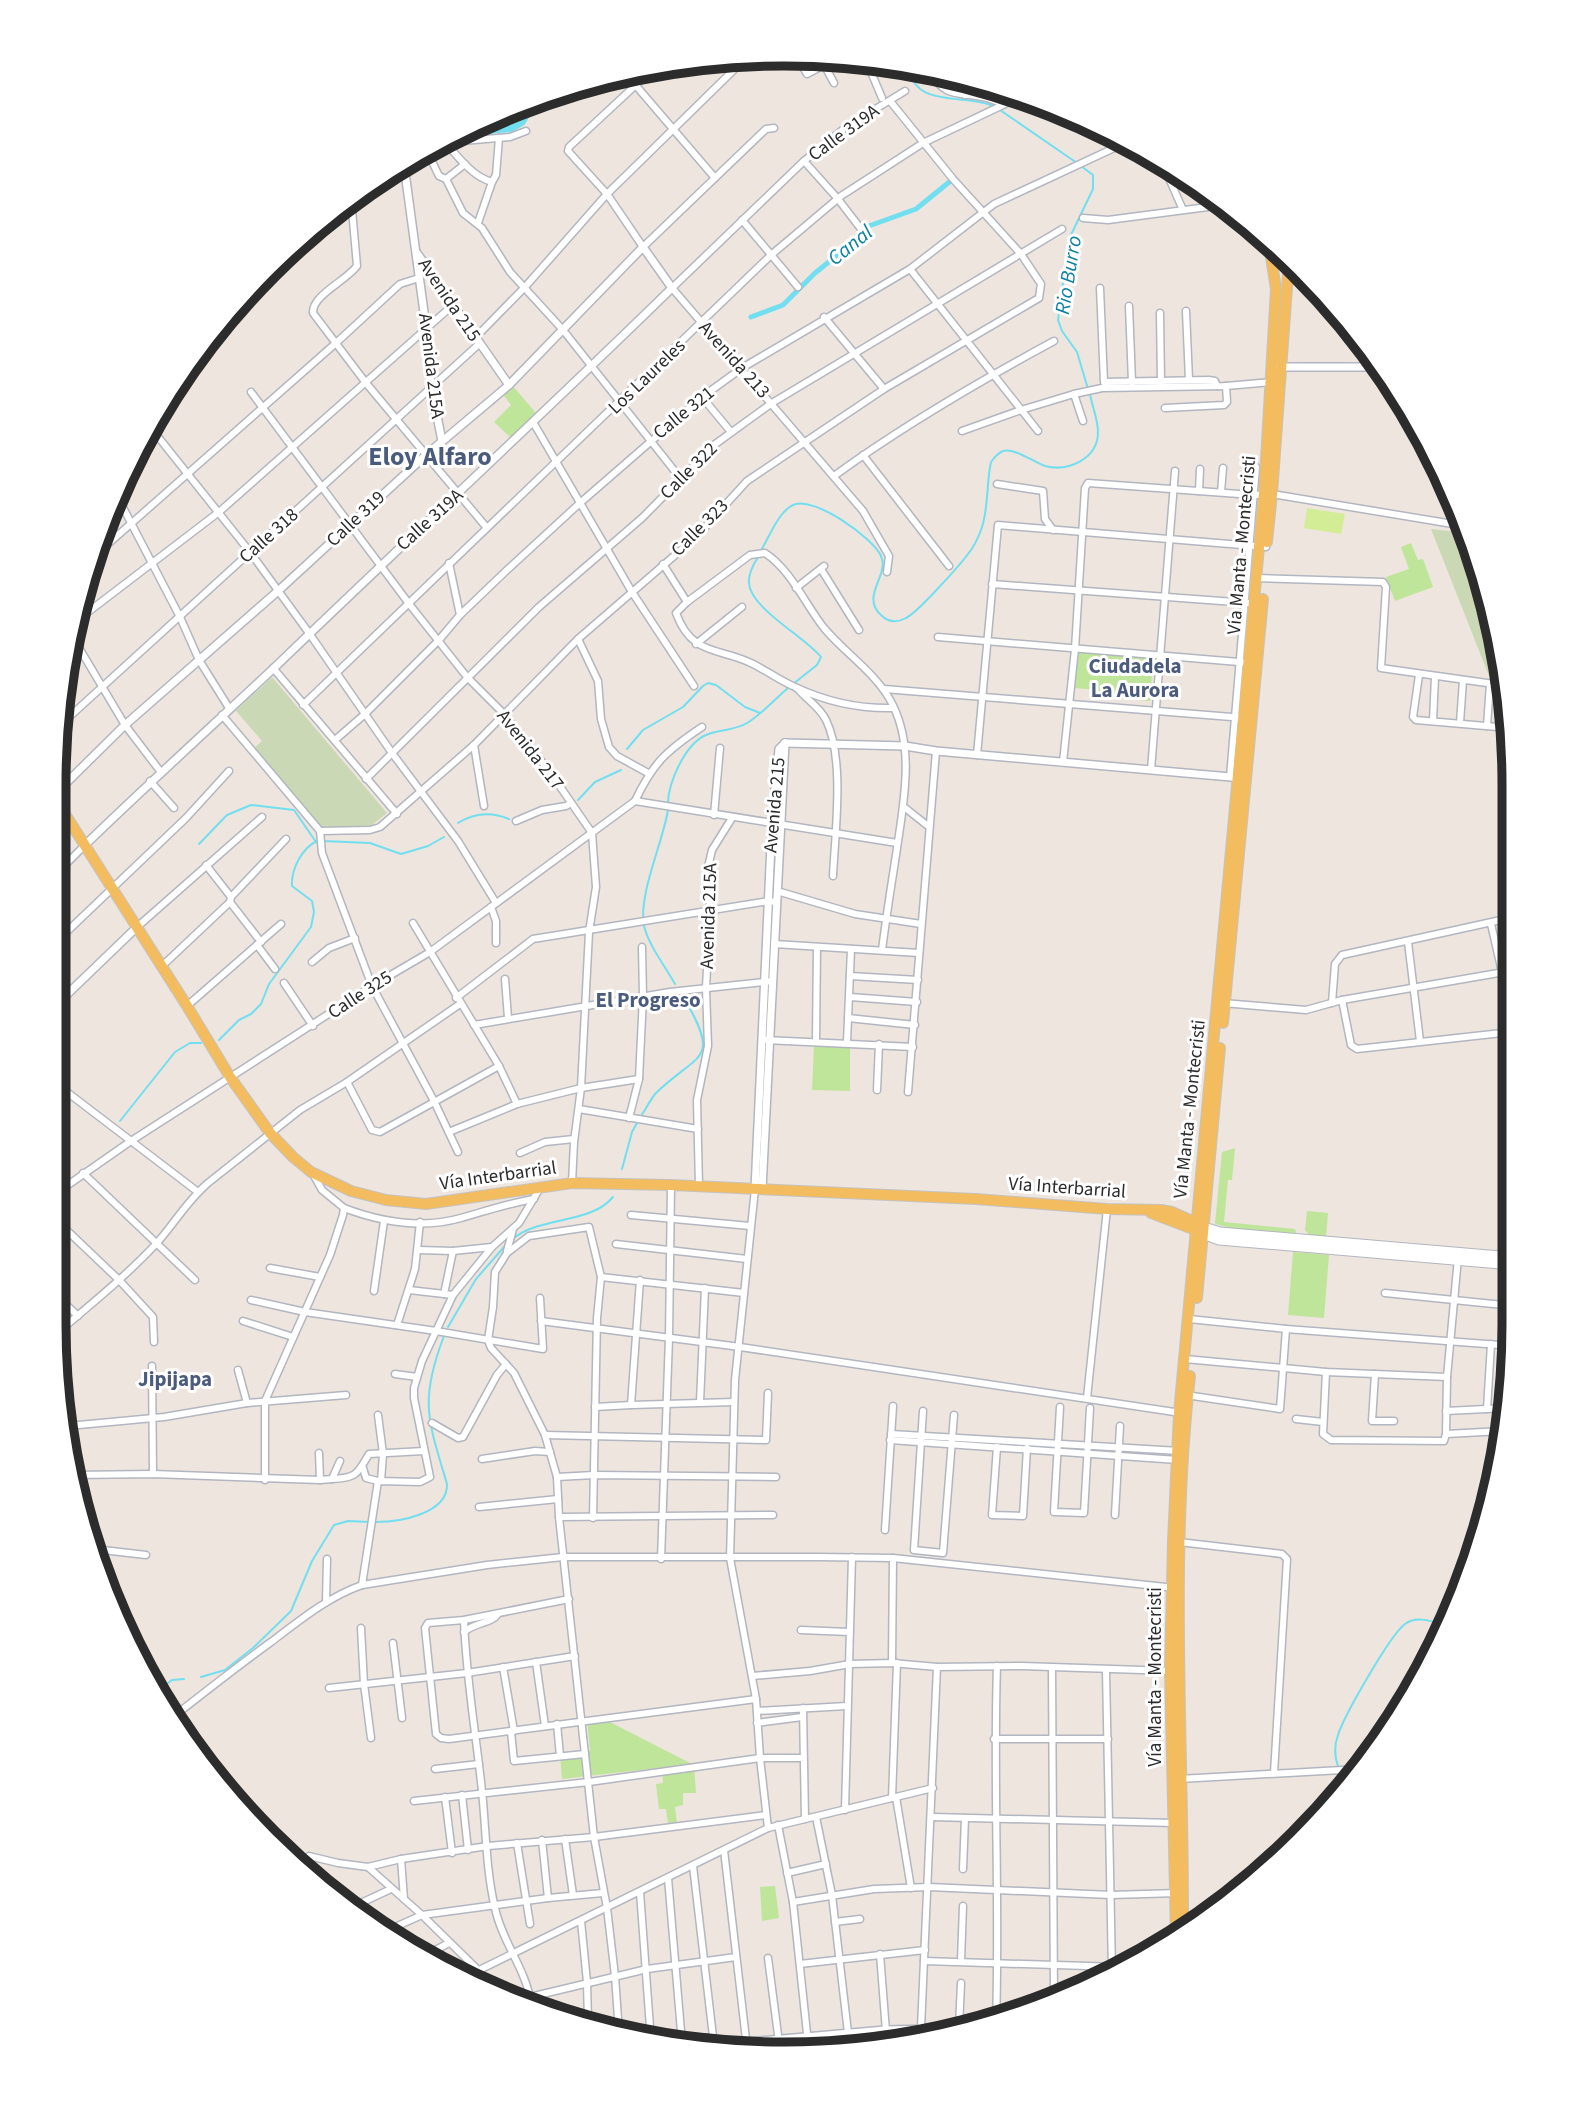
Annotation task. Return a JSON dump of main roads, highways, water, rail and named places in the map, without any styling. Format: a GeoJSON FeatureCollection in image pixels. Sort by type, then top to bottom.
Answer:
{"type":"FeatureCollection","features":[{"type":"Feature","properties":{"kind":"main road","name":"Vía Manta - Montecristi"},"geometry":{"type":"LineString","coordinates":[[1177,1925],[1179,1823],[1174,1671],[1175,1588],[1184,1394],[1221,1002],[1248,663],[1261,578],[1263,494],[1277,367],[1276,289],[1271,257]]}},
{"type":"Feature","properties":{"kind":"main road"},"geometry":{"type":"LineString","coordinates":[[1277,367],[1288,273]]}},
{"type":"Feature","properties":{"kind":"main road","name":"Vía Interbarrial"},"geometry":{"type":"LineString","coordinates":[[66,816],[230,1077],[270,1133],[311,1172],[360,1194],[416,1204],[572,1183],[976,1199],[1172,1212],[1219,1240],[1301,1243],[1502,1264]]}},
{"type":"Feature","properties":{"kind":"main road","name":"Vía Manta - Montecristi"},"geometry":{"type":"LineString","coordinates":[[1200,1228],[1198,1203],[1221,1002]]}},
{"type":"Feature","properties":{"kind":"main road"},"geometry":{"type":"LineString","coordinates":[[1172,1212],[1188,1209],[1198,1203]]}},
{"type":"Feature","properties":{"kind":"main road","name":"Vía Interbarrial"},"geometry":{"type":"LineString","coordinates":[[1147,1211],[1200,1228]]}},
{"type":"Feature","properties":{"kind":"main road","name":"Vía Interbarrial"},"geometry":{"type":"LineString","coordinates":[[1458,1257],[1502,1257]]}},
{"type":"Feature","properties":{"kind":"main road","name":"Vía Manta - Montecristi"},"geometry":{"type":"LineString","coordinates":[[1179,1893],[1181,1922]]}},
{"type":"Feature","properties":{"kind":"waterway","name":"Rio Burro"},"geometry":{"type":"LineString","coordinates":[[913,78],[920,89],[930,94],[993,106]]}},
{"type":"Feature","properties":{"kind":"waterway","name":"Rio Burro"},"geometry":{"type":"LineString","coordinates":[[1000,110],[1077,163]]}},
{"type":"Feature","properties":{"kind":"waterway"},"geometry":{"type":"LineString","coordinates":[[494,129],[511,127],[524,116]]}},
{"type":"Feature","properties":{"kind":"waterway","name":"Rio Burro"},"geometry":{"type":"LineString","coordinates":[[1081,166],[1093,175],[1093,189],[1069,239],[1058,320],[1062,331],[1077,352],[1088,389]]}},
{"type":"Feature","properties":{"kind":"waterway","name":"Canal"},"geometry":{"type":"LineString","coordinates":[[751,317],[783,305],[866,227],[916,209],[953,179]]}},
{"type":"Feature","properties":{"kind":"waterway","name":"Rio Burro"},"geometry":{"type":"LineString","coordinates":[[760,552],[778,519],[788,508],[802,504],[814,506],[841,520],[875,548],[883,563],[874,593],[875,608],[881,615],[893,621],[906,618],[938,588],[974,545],[985,514],[991,462],[998,454],[1008,451],[1045,466],[1063,467],[1080,461],[1093,450],[1098,432],[1090,394]]}},
{"type":"Feature","properties":{"kind":"waterway","name":"Rio Burro"},"geometry":{"type":"LineString","coordinates":[[758,557],[749,576],[752,593],[768,612],[821,657],[817,665],[793,684]]}},
{"type":"Feature","properties":{"kind":"waterway"},"geometry":{"type":"LineString","coordinates":[[627,749],[643,730],[683,707],[708,683],[716,685],[745,707],[760,713]]}},
{"type":"Feature","properties":{"kind":"waterway"},"geometry":{"type":"LineString","coordinates":[[668,804],[674,775],[685,755],[698,740],[711,733],[747,723],[788,688]]}},
{"type":"Feature","properties":{"kind":"waterway"},"geometry":{"type":"LineString","coordinates":[[578,800],[595,782],[621,770]]}},
{"type":"Feature","properties":{"kind":"waterway"},"geometry":{"type":"LineString","coordinates":[[199,844],[227,815],[251,805],[294,810],[316,842]]}},
{"type":"Feature","properties":{"kind":"waterway"},"geometry":{"type":"LineString","coordinates":[[668,810],[643,913],[644,926],[650,941],[675,984]]}},
{"type":"Feature","properties":{"kind":"waterway"},"geometry":{"type":"LineString","coordinates":[[458,823],[483,815],[509,819]]}},
{"type":"Feature","properties":{"kind":"waterway"},"geometry":{"type":"LineString","coordinates":[[323,841],[370,843],[401,854],[428,846],[444,837]]}},
{"type":"Feature","properties":{"kind":"waterway"},"geometry":{"type":"LineString","coordinates":[[219,1040],[239,1020],[251,1014],[261,1004],[269,984],[311,927],[314,912],[312,901],[292,886],[292,879],[302,854],[317,841]]}},
{"type":"Feature","properties":{"kind":"waterway"},"geometry":{"type":"LineString","coordinates":[[641,1116],[656,1093],[693,1062],[703,1046],[702,1034],[684,998]]}},
{"type":"Feature","properties":{"kind":"waterway"},"geometry":{"type":"LineString","coordinates":[[120,1121],[175,1052],[190,1043],[201,1043]]}},
{"type":"Feature","properties":{"kind":"waterway"},"geometry":{"type":"LineString","coordinates":[[622,1169],[632,1132],[638,1121]]}},
{"type":"Feature","properties":{"kind":"waterway"},"geometry":{"type":"LineString","coordinates":[[514,1238],[538,1226],[592,1212],[613,1197]]}},
{"type":"Feature","properties":{"kind":"waterway"},"geometry":{"type":"LineString","coordinates":[[448,1327],[476,1279],[504,1247]]}},
{"type":"Feature","properties":{"kind":"waterway"},"geometry":{"type":"LineString","coordinates":[[376,1522],[420,1514],[440,1503],[445,1494],[447,1484],[429,1410],[431,1378],[444,1336]]}},
{"type":"Feature","properties":{"kind":"waterway"},"geometry":{"type":"LineString","coordinates":[[201,1677],[225,1670],[253,1648],[291,1611],[312,1561],[334,1525],[348,1521],[370,1522]]}},
{"type":"Feature","properties":{"kind":"waterway"},"geometry":{"type":"LineString","coordinates":[[1338,1766],[1335,1747],[1342,1725],[1389,1643],[1410,1621],[1437,1623]]}},
{"type":"Feature","properties":{"kind":"waterway"},"geometry":{"type":"LineString","coordinates":[[164,1686],[172,1680],[184,1679]]}},
{"type":"Feature","properties":{"kind":"district","name":"Eloy Alfaro"},"geometry":{"type":"Point","coordinates":[430,456]}},
{"type":"Feature","properties":{"kind":"district","name":"Ciudadela La Aurora"},"geometry":{"type":"Point","coordinates":[1135,678]}},
{"type":"Feature","properties":{"kind":"district","name":"El Progreso"},"geometry":{"type":"Point","coordinates":[648,1000]}},
{"type":"Feature","properties":{"kind":"district","name":"Jipijapa"},"geometry":{"type":"Point","coordinates":[175,1379]}}]}
